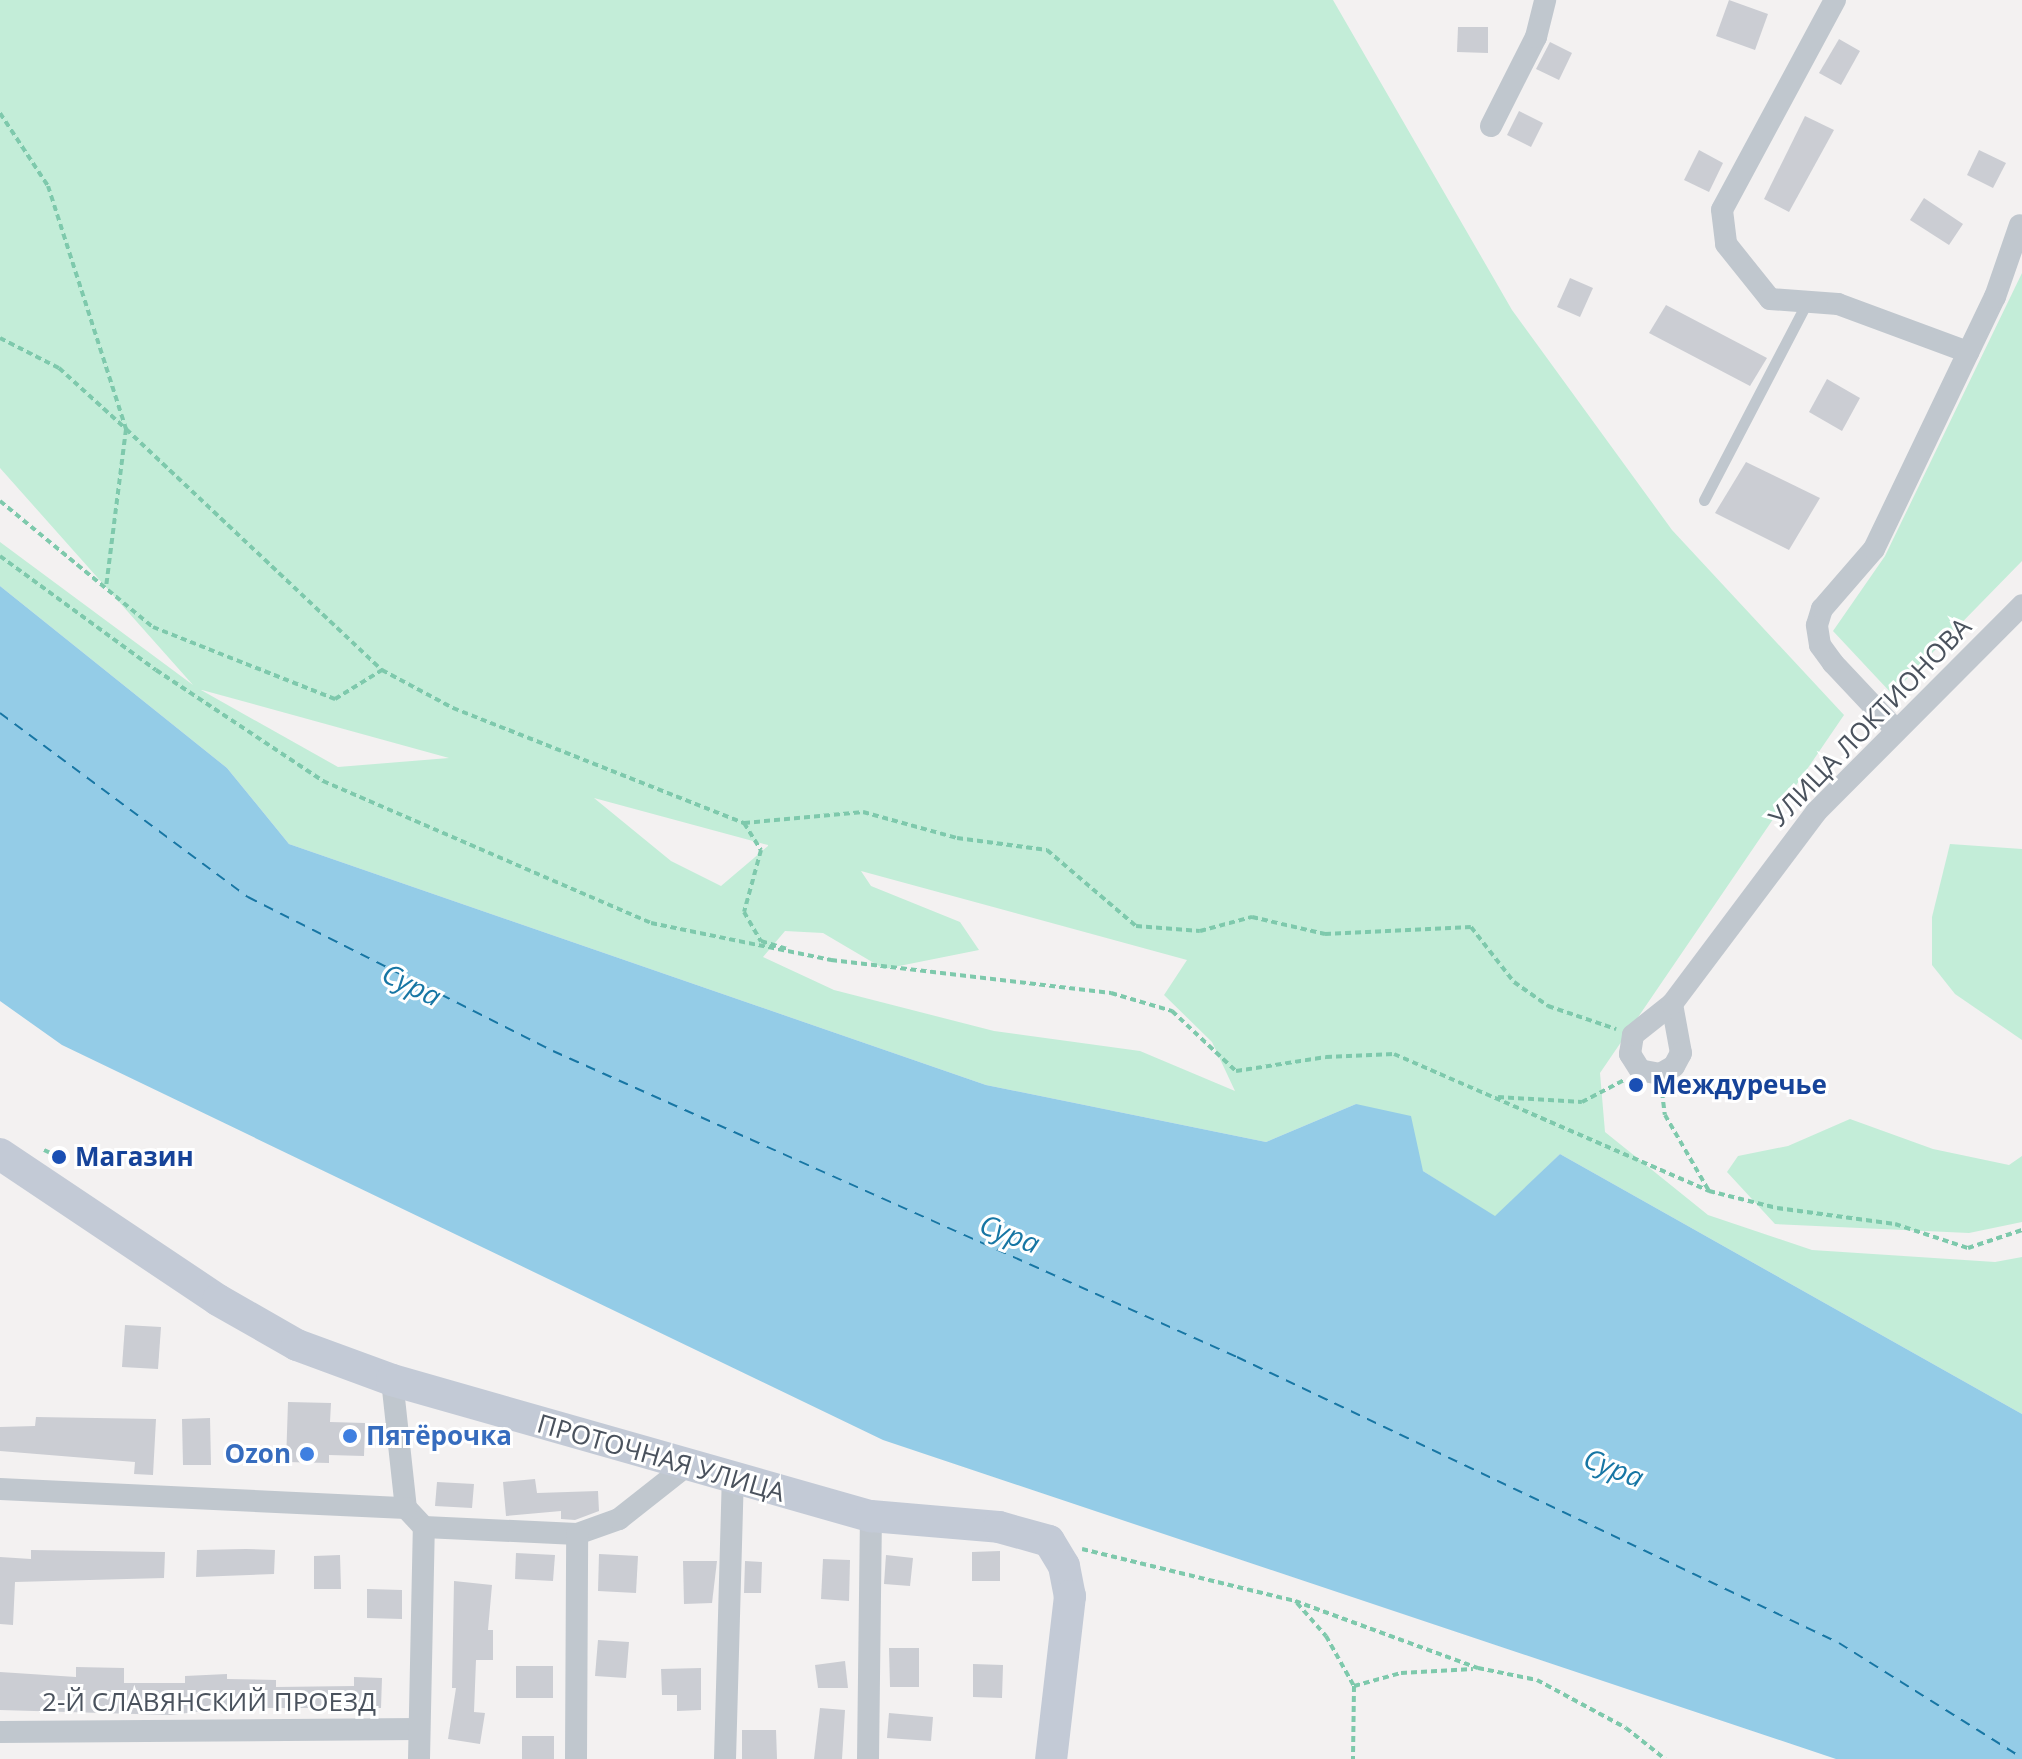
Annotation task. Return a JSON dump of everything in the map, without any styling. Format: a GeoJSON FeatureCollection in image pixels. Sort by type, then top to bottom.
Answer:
{"type":"FeatureCollection","features":[{"type":"Feature","properties":{"kind":"main road","name":"ПРОТОЧНАЯ УЛИЦА"},"geometry":{"type":"LineString","coordinates":[[0,1154],[244,1315],[297,1345],[392,1380],[733,1481],[871,1516],[999,1527],[1049,1541]]}},
{"type":"Feature","properties":{"kind":"main road"},"geometry":{"type":"LineString","coordinates":[[1049,1541],[1064,1566],[1070,1596],[1051,1759]]}},
{"type":"Feature","properties":{"kind":"street"},"geometry":{"type":"LineString","coordinates":[[1491,126],[1536,37],[1542,0]]}},
{"type":"Feature","properties":{"kind":"street"},"geometry":{"type":"LineString","coordinates":[[1835,0],[1722,210],[1726,244],[1770,299],[1838,304],[1968,352]]}},
{"type":"Feature","properties":{"kind":"street"},"geometry":{"type":"LineString","coordinates":[[1895,729],[1833,663],[1820,645],[1817,625],[1822,609],[1874,549],[1968,352],[2020,225]]}},
{"type":"Feature","properties":{"kind":"street","name":"УЛИЦА ЛОКТИОНОВА"},"geometry":{"type":"LineString","coordinates":[[1633,1035],[1672,1004],[1816,812],[1895,729],[2022,605]]}},
{"type":"Feature","properties":{"kind":"street"},"geometry":{"type":"LineString","coordinates":[[1633,1035],[1630,1054],[1646,1070],[1674,1066],[1681,1053],[1672,1004]]}},
{"type":"Feature","properties":{"kind":"street"},"geometry":{"type":"LineString","coordinates":[[392,1380],[406,1508],[424,1527],[577,1534],[619,1519],[686,1466]]}},
{"type":"Feature","properties":{"kind":"street"},"geometry":{"type":"LineString","coordinates":[[725,1759],[733,1481]]}},
{"type":"Feature","properties":{"kind":"street"},"geometry":{"type":"LineString","coordinates":[[0,1489],[406,1508]]}},
{"type":"Feature","properties":{"kind":"street"},"geometry":{"type":"LineString","coordinates":[[868,1759],[871,1516]]}},
{"type":"Feature","properties":{"kind":"street"},"geometry":{"type":"LineString","coordinates":[[419,1759],[424,1527]]}},
{"type":"Feature","properties":{"kind":"street"},"geometry":{"type":"LineString","coordinates":[[576,1759],[577,1534]]}},
{"type":"Feature","properties":{"kind":"street","name":"2-Й СЛАВЯНСКИЙ ПРОЕЗД"},"geometry":{"type":"LineString","coordinates":[[0,1732],[419,1729]]}},
{"type":"Feature","properties":{"kind":"lane"},"geometry":{"type":"LineString","coordinates":[[1704,500],[1807,301]]}},
{"type":"Feature","properties":{"kind":"path"},"geometry":{"type":"LineString","coordinates":[[0,113],[48,186],[126,429],[106,588]]}},
{"type":"Feature","properties":{"kind":"path"},"geometry":{"type":"LineString","coordinates":[[0,338],[59,368],[382,670],[453,708],[744,823],[863,812],[957,838],[1047,850],[1136,926],[1200,931],[1252,917],[1325,934],[1471,927],[1514,982],[1548,1006],[1633,1035]]}},
{"type":"Feature","properties":{"kind":"path"},"geometry":{"type":"LineString","coordinates":[[0,501],[153,627],[335,699],[382,670]]}},
{"type":"Feature","properties":{"kind":"path"},"geometry":{"type":"LineString","coordinates":[[0,556],[156,670],[323,781],[651,923],[831,960],[1111,993],[1172,1011],[1236,1071],[1326,1057],[1394,1054],[1709,1191],[1777,1208],[1895,1224],[1968,1248],[2022,1230]]}},
{"type":"Feature","properties":{"kind":"path"},"geometry":{"type":"LineString","coordinates":[[744,823],[761,850],[744,912],[761,941],[831,960]]}},
{"type":"Feature","properties":{"kind":"path"},"geometry":{"type":"LineString","coordinates":[[1492,1097],[1582,1102],[1646,1070],[1665,1115],[1709,1191]]}},
{"type":"Feature","properties":{"kind":"path"},"geometry":{"type":"LineString","coordinates":[[1049,1541],[1295,1601],[1478,1668],[1537,1680],[1626,1728],[1665,1759]]}},
{"type":"Feature","properties":{"kind":"path"},"geometry":{"type":"LineString","coordinates":[[1295,1601],[1326,1636],[1354,1686],[1353,1759]]}},
{"type":"Feature","properties":{"kind":"path"},"geometry":{"type":"LineString","coordinates":[[1354,1686],[1401,1673],[1478,1668]]}},
{"type":"Feature","properties":{"kind":"green space"},"geometry":{"type":"Polygon","coordinates":[[[0,0],[1333,0],[1512,310],[1672,530],[1844,715],[1600,1073],[1605,1132],[1708,1215],[1812,1250],[1995,1262],[2022,1257],[2022,1414],[1560,1154],[1495,1217],[1423,1171],[1356,1104],[1266,1142],[986,1085],[289,844],[227,768],[0,586],[0,542],[193,685],[0,468],[0,0]],[[202,690],[338,767],[449,758],[202,690]],[[594,798],[671,861],[721,886],[768,845],[594,798]],[[861,871],[871,886],[960,922],[979,950],[884,969],[823,933],[785,931],[763,957],[834,990],[994,1031],[1140,1051],[1235,1091],[1212,1042],[1164,995],[1187,960],[861,871]]]}},
{"type":"Feature","properties":{"kind":"green space"},"geometry":{"type":"Polygon","coordinates":[[[2022,273],[2022,561],[1892,694],[1833,631],[1885,556],[2022,273]]]}},
{"type":"Feature","properties":{"kind":"green space"},"geometry":{"type":"Polygon","coordinates":[[[1950,844],[2022,849],[2022,1040],[1955,994],[1932,965],[1932,917],[1950,844]]]}},
{"type":"Feature","properties":{"kind":"green space"},"geometry":{"type":"Polygon","coordinates":[[[1850,1119],[1933,1149],[2009,1165],[2022,1156],[2022,1222],[1969,1233],[1775,1224],[1727,1172],[1738,1156],[1788,1146],[1850,1119]]]}},
{"type":"Feature","properties":{"kind":"water","name":"Сура"},"geometry":{"type":"Polygon","coordinates":[[[0,586],[227,768],[289,844],[986,1085],[1266,1142],[1356,1104],[1411,1116],[1423,1171],[1495,1216],[1560,1154],[2022,1414],[2022,1759],[1836,1759],[883,1440],[62,1045],[0,1001],[0,586]]]}},
{"type":"Feature","properties":{"kind":"building"},"geometry":{"type":"Polygon","coordinates":[[[1729,0],[1768,14],[1755,50],[1716,36],[1729,0]]]}},
{"type":"Feature","properties":{"kind":"building"},"geometry":{"type":"Polygon","coordinates":[[[1458,27],[1488,27],[1488,53],[1457,52],[1458,27]]]}},
{"type":"Feature","properties":{"kind":"building"},"geometry":{"type":"Polygon","coordinates":[[[1839,39],[1860,51],[1841,85],[1819,73],[1839,39]]]}},
{"type":"Feature","properties":{"kind":"building"},"geometry":{"type":"Polygon","coordinates":[[[1550,42],[1572,53],[1559,80],[1536,69],[1550,42]]]}},
{"type":"Feature","properties":{"kind":"building"},"geometry":{"type":"Polygon","coordinates":[[[1519,111],[1543,123],[1531,147],[1507,135],[1519,111]]]}},
{"type":"Feature","properties":{"kind":"building"},"geometry":{"type":"Polygon","coordinates":[[[1805,116],[1834,130],[1789,212],[1764,199],[1805,116]]]}},
{"type":"Feature","properties":{"kind":"building"},"geometry":{"type":"Polygon","coordinates":[[[1699,150],[1723,163],[1709,192],[1684,180],[1699,150]]]}},
{"type":"Feature","properties":{"kind":"building"},"geometry":{"type":"Polygon","coordinates":[[[1979,150],[2006,163],[1993,188],[1967,175],[1979,150]]]}},
{"type":"Feature","properties":{"kind":"building"},"geometry":{"type":"Polygon","coordinates":[[[1924,198],[1963,224],[1949,245],[1910,220],[1924,198]]]}},
{"type":"Feature","properties":{"kind":"building"},"geometry":{"type":"Polygon","coordinates":[[[1570,278],[1593,288],[1580,317],[1557,307],[1570,278]]]}},
{"type":"Feature","properties":{"kind":"building"},"geometry":{"type":"Polygon","coordinates":[[[1666,305],[1767,358],[1750,386],[1649,333],[1666,305]]]}},
{"type":"Feature","properties":{"kind":"building"},"geometry":{"type":"Polygon","coordinates":[[[1827,379],[1860,398],[1842,431],[1809,412],[1827,379]]]}},
{"type":"Feature","properties":{"kind":"building"},"geometry":{"type":"Polygon","coordinates":[[[1746,462],[1820,498],[1789,550],[1715,513],[1746,462]]]}},
{"type":"Feature","properties":{"kind":"building"},"geometry":{"type":"Polygon","coordinates":[[[125,1325],[161,1327],[158,1369],[122,1367],[125,1325]]]}},
{"type":"Feature","properties":{"kind":"building"},"geometry":{"type":"Polygon","coordinates":[[[288,1402],[331,1403],[330,1422],[365,1423],[364,1456],[329,1455],[329,1463],[286,1462],[288,1402]]]}},
{"type":"Feature","properties":{"kind":"building"},"geometry":{"type":"Polygon","coordinates":[[[36,1417],[156,1419],[153,1475],[134,1474],[135,1462],[0,1451],[0,1427],[35,1426],[36,1417]]]}},
{"type":"Feature","properties":{"kind":"building"},"geometry":{"type":"Polygon","coordinates":[[[210,1418],[211,1465],[183,1465],[182,1419],[210,1418]]]}},
{"type":"Feature","properties":{"kind":"building"},"geometry":{"type":"Polygon","coordinates":[[[535,1479],[537,1493],[598,1491],[599,1511],[575,1520],[561,1519],[561,1511],[506,1516],[503,1482],[535,1479]]]}},
{"type":"Feature","properties":{"kind":"building"},"geometry":{"type":"Polygon","coordinates":[[[437,1482],[474,1484],[472,1508],[435,1506],[437,1482]]]}},
{"type":"Feature","properties":{"kind":"building"},"geometry":{"type":"Polygon","coordinates":[[[31,1550],[165,1552],[164,1578],[15,1582],[13,1625],[0,1624],[0,1557],[31,1559],[31,1550]]]}},
{"type":"Feature","properties":{"kind":"building"},"geometry":{"type":"Polygon","coordinates":[[[197,1550],[275,1550],[274,1574],[196,1577],[197,1550]]]}},
{"type":"Feature","properties":{"kind":"building"},"geometry":{"type":"Polygon","coordinates":[[[1000,1551],[1000,1581],[972,1581],[972,1552],[1000,1551]]]}},
{"type":"Feature","properties":{"kind":"building"},"geometry":{"type":"Polygon","coordinates":[[[516,1553],[555,1555],[553,1581],[515,1579],[516,1553]]]}},
{"type":"Feature","properties":{"kind":"building"},"geometry":{"type":"Polygon","coordinates":[[[599,1554],[638,1556],[636,1593],[598,1591],[599,1554]]]}},
{"type":"Feature","properties":{"kind":"building"},"geometry":{"type":"Polygon","coordinates":[[[340,1555],[341,1589],[314,1589],[314,1556],[340,1555]]]}},
{"type":"Feature","properties":{"kind":"building"},"geometry":{"type":"Polygon","coordinates":[[[886,1555],[913,1558],[910,1586],[884,1584],[886,1555]]]}},
{"type":"Feature","properties":{"kind":"building"},"geometry":{"type":"Polygon","coordinates":[[[823,1559],[850,1560],[849,1601],[821,1599],[823,1559]]]}},
{"type":"Feature","properties":{"kind":"building"},"geometry":{"type":"Polygon","coordinates":[[[683,1561],[717,1561],[712,1603],[684,1604],[683,1561]]]}},
{"type":"Feature","properties":{"kind":"building"},"geometry":{"type":"Polygon","coordinates":[[[745,1561],[762,1562],[761,1593],[744,1593],[745,1561]]]}},
{"type":"Feature","properties":{"kind":"building"},"geometry":{"type":"Polygon","coordinates":[[[454,1581],[492,1585],[488,1630],[493,1630],[493,1660],[476,1660],[474,1712],[485,1713],[480,1744],[448,1739],[456,1688],[452,1688],[454,1581]]]}},
{"type":"Feature","properties":{"kind":"building"},"geometry":{"type":"Polygon","coordinates":[[[367,1589],[402,1590],[402,1619],[367,1618],[367,1589]]]}},
{"type":"Feature","properties":{"kind":"building"},"geometry":{"type":"Polygon","coordinates":[[[598,1640],[629,1642],[626,1678],[595,1676],[598,1640]]]}},
{"type":"Feature","properties":{"kind":"building"},"geometry":{"type":"Polygon","coordinates":[[[889,1648],[919,1648],[919,1687],[890,1687],[889,1648]]]}},
{"type":"Feature","properties":{"kind":"building"},"geometry":{"type":"Polygon","coordinates":[[[845,1661],[848,1688],[818,1688],[815,1665],[845,1661]]]}},
{"type":"Feature","properties":{"kind":"building"},"geometry":{"type":"Polygon","coordinates":[[[973,1664],[1003,1665],[1002,1698],[973,1697],[973,1664]]]}},
{"type":"Feature","properties":{"kind":"building"},"geometry":{"type":"Polygon","coordinates":[[[516,1666],[553,1666],[553,1698],[516,1698],[516,1666]]]}},
{"type":"Feature","properties":{"kind":"building"},"geometry":{"type":"Polygon","coordinates":[[[76,1667],[124,1668],[124,1683],[185,1683],[185,1676],[227,1674],[227,1679],[276,1680],[276,1687],[354,1686],[354,1677],[382,1678],[381,1708],[229,1708],[170,1715],[0,1710],[0,1672],[76,1677],[76,1667]]]}},
{"type":"Feature","properties":{"kind":"building"},"geometry":{"type":"Polygon","coordinates":[[[701,1668],[701,1710],[677,1711],[677,1695],[662,1695],[661,1669],[701,1668]]]}},
{"type":"Feature","properties":{"kind":"building"},"geometry":{"type":"Polygon","coordinates":[[[820,1708],[845,1710],[842,1759],[814,1759],[820,1708]]]}},
{"type":"Feature","properties":{"kind":"building"},"geometry":{"type":"Polygon","coordinates":[[[889,1713],[933,1717],[931,1741],[887,1738],[889,1713]]]}},
{"type":"Feature","properties":{"kind":"building"},"geometry":{"type":"Polygon","coordinates":[[[742,1730],[776,1730],[777,1759],[742,1759],[742,1730]]]}},
{"type":"Feature","properties":{"kind":"building"},"geometry":{"type":"Polygon","coordinates":[[[522,1736],[554,1736],[554,1759],[522,1759],[522,1736]]]}},
{"type":"Feature","properties":{"kind":"ferry route"},"geometry":{"type":"LineString","coordinates":[[0,713],[248,897],[553,1051],[1237,1357],[1839,1643],[2022,1758]]}},
{"type":"Feature","properties":{"kind":"place","name":"Междуречье"},"geometry":{"type":"Point","coordinates":[1636,1085]}},
{"type":"Feature","properties":{"kind":"place","name":"Магазин"},"geometry":{"type":"Point","coordinates":[59,1157]}},
{"type":"Feature","properties":{"kind":"place","name":"Пятёрочка"},"geometry":{"type":"Point","coordinates":[350,1436]}},
{"type":"Feature","properties":{"kind":"place","name":"Ozon"},"geometry":{"type":"Point","coordinates":[307,1454]}}]}
